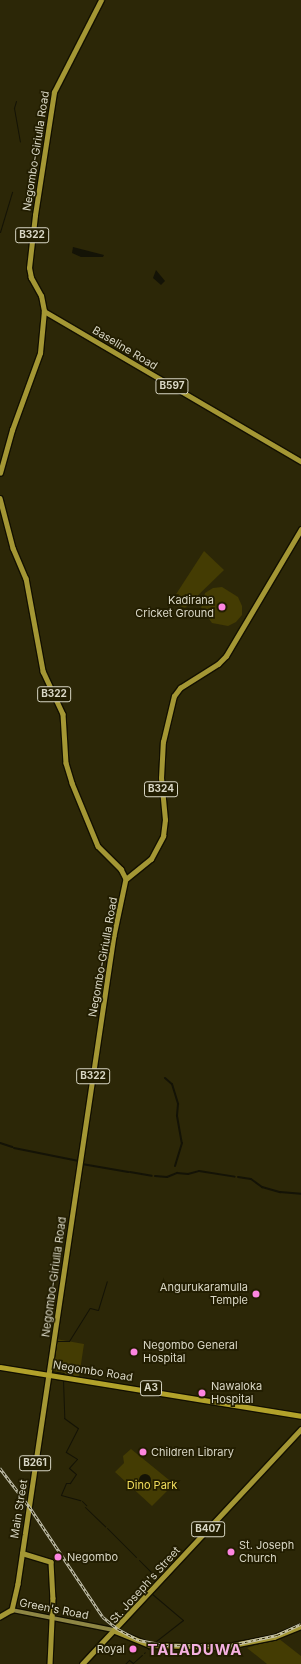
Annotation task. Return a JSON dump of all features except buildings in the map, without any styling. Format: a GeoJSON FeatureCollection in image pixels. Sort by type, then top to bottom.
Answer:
{"type":"FeatureCollection","features":[{"type":"Feature","properties":{"kind":"highway","name":"Negombo Road"},"geometry":{"type":"LineString","coordinates":[[0,1365],[301,1415]]}},
{"type":"Feature","properties":{"kind":"main road","name":"Negombo-Giriulla Road"},"geometry":{"type":"LineString","coordinates":[[0,473],[12,430],[39,358],[44,311],[41,296],[31,278],[29,268],[34,215],[53,96],[59,79],[101,0]]}},
{"type":"Feature","properties":{"kind":"main road","name":"Baseline Road"},"geometry":{"type":"LineString","coordinates":[[44,311],[301,461]]}},
{"type":"Feature","properties":{"kind":"main road","name":"B322"},"geometry":{"type":"LineString","coordinates":[[0,498],[13,548],[26,578],[43,671],[63,714],[66,763],[72,784],[98,846],[121,869],[126,879]]}},
{"type":"Feature","properties":{"kind":"main road","name":"B324"},"geometry":{"type":"LineString","coordinates":[[126,879],[151,859],[160,846],[164,831],[161,778],[165,727],[174,696],[180,688],[218,664],[226,656],[301,529]]}},
{"type":"Feature","properties":{"kind":"main road","name":"Negombo-Giriulla Road"},"geometry":{"type":"LineString","coordinates":[[49,1373],[114,936],[126,879]]}},
{"type":"Feature","properties":{"kind":"main road","name":"Main Street"},"geometry":{"type":"LineString","coordinates":[[12,1610],[49,1373]]}},
{"type":"Feature","properties":{"kind":"main road","name":"St. Joseph's Street"},"geometry":{"type":"LineString","coordinates":[[82,1664],[115,1631],[301,1429]]}},
{"type":"Feature","properties":{"kind":"main road"},"geometry":{"type":"LineString","coordinates":[[22,1553],[51,1562],[52,1619],[50,1664]]}},
{"type":"Feature","properties":{"kind":"main road"},"geometry":{"type":"LineString","coordinates":[[0,1616],[12,1610]]}},
{"type":"Feature","properties":{"kind":"main road","name":"Green's Road"},"geometry":{"type":"LineString","coordinates":[[12,1610],[52,1619],[96,1625],[115,1631]]}},
{"type":"Feature","properties":{"kind":"main road"},"geometry":{"type":"LineString","coordinates":[[115,1631],[150,1645],[216,1647],[274,1637],[301,1626]]}},
{"type":"Feature","properties":{"kind":"green space"},"geometry":{"type":"Polygon","coordinates":[[[204,551],[224,570],[185,608],[171,602],[204,551]]]}},
{"type":"Feature","properties":{"kind":"green space","name":"Kadirana Cricket Ground"},"geometry":{"type":"Polygon","coordinates":[[[222,587],[238,597],[242,606],[242,615],[236,622],[228,626],[212,623],[201,608],[205,593],[213,588],[222,587]]]}},
{"type":"Feature","properties":{"kind":"green space"},"geometry":{"type":"Polygon","coordinates":[[[56,1339],[84,1344],[79,1377],[49,1372],[56,1339]]]}},
{"type":"Feature","properties":{"kind":"green space","name":"Dino Park"},"geometry":{"type":"Polygon","coordinates":[[[131,1449],[174,1484],[152,1506],[115,1472],[124,1463],[123,1456],[131,1449]]]}},
{"type":"Feature","properties":{"kind":"green space"},"geometry":{"type":"Polygon","coordinates":[[[278,1638],[301,1656],[301,1664],[267,1664],[247,1648],[278,1638]]]}},
{"type":"Feature","properties":{"kind":"shaded area"},"geometry":{"type":"Polygon","coordinates":[[[73,247],[104,255],[103,257],[81,257],[72,253],[73,247]]]}},
{"type":"Feature","properties":{"kind":"shaded area"},"geometry":{"type":"Polygon","coordinates":[[[156,270],[165,281],[161,285],[153,278],[156,270]]]}},
{"type":"Feature","properties":{"kind":"shaded area"},"geometry":{"type":"Polygon","coordinates":[[[143,1474],[147,1474],[151,1480],[147,1486],[143,1486],[139,1482],[139,1478],[143,1474]]]}},
{"type":"Feature","properties":{"kind":"waterway"},"geometry":{"type":"LineString","coordinates":[[16,101],[14,108],[20,141]]}},
{"type":"Feature","properties":{"kind":"waterway"},"geometry":{"type":"LineString","coordinates":[[0,232],[12,192]]}},
{"type":"Feature","properties":{"kind":"waterway"},"geometry":{"type":"LineString","coordinates":[[165,1078],[172,1084],[178,1104],[177,1116],[182,1143],[175,1166]]}},
{"type":"Feature","properties":{"kind":"waterway"},"geometry":{"type":"LineString","coordinates":[[0,1143],[12,1147]]}},
{"type":"Feature","properties":{"kind":"waterway"},"geometry":{"type":"LineString","coordinates":[[14,1148],[79,1161]]}},
{"type":"Feature","properties":{"kind":"waterway"},"geometry":{"type":"LineString","coordinates":[[82,1164],[128,1172]]}},
{"type":"Feature","properties":{"kind":"waterway"},"geometry":{"type":"LineString","coordinates":[[155,1176],[167,1177],[177,1173],[188,1174],[199,1171],[235,1177]]}},
{"type":"Feature","properties":{"kind":"waterway"},"geometry":{"type":"LineString","coordinates":[[130,1172],[152,1176]]}},
{"type":"Feature","properties":{"kind":"waterway"},"geometry":{"type":"LineString","coordinates":[[238,1177],[251,1179],[262,1187],[280,1192],[301,1194]]}},
{"type":"Feature","properties":{"kind":"waterway"},"geometry":{"type":"LineString","coordinates":[[55,1341],[69,1341],[90,1308],[98,1310],[107,1281]]}},
{"type":"Feature","properties":{"kind":"waterway"},"geometry":{"type":"LineString","coordinates":[[51,1371],[64,1373]]}},
{"type":"Feature","properties":{"kind":"waterway"},"geometry":{"type":"LineString","coordinates":[[63,1380],[64,1418],[78,1428],[66,1452],[77,1459],[69,1468],[76,1474],[70,1483],[66,1483],[61,1495],[80,1500]]}},
{"type":"Feature","properties":{"kind":"waterway"},"geometry":{"type":"LineString","coordinates":[[82,1501],[86,1505]]}},
{"type":"Feature","properties":{"kind":"waterway"},"geometry":{"type":"LineString","coordinates":[[85,1507],[105,1526]]}},
{"type":"Feature","properties":{"kind":"waterway"},"geometry":{"type":"LineString","coordinates":[[107,1528],[136,1557]]}},
{"type":"Feature","properties":{"kind":"waterway"},"geometry":{"type":"LineString","coordinates":[[139,1560],[158,1579]]}},
{"type":"Feature","properties":{"kind":"waterway"},"geometry":{"type":"LineString","coordinates":[[151,1593],[183,1620],[155,1642]]}},
{"type":"Feature","properties":{"kind":"waterway"},"geometry":{"type":"LineString","coordinates":[[125,1664],[129,1660],[133,1663],[142,1655]]}},
{"type":"Feature","properties":{"kind":"railway"},"geometry":{"type":"LineString","coordinates":[[0,1468],[29,1506],[103,1617],[118,1629],[139,1640],[165,1645],[227,1646],[277,1635],[301,1624]]}},
{"type":"Feature","properties":{"kind":"place","name":"Kadirana Cricket Ground"},"geometry":{"type":"Point","coordinates":[222,607]}},
{"type":"Feature","properties":{"kind":"place","name":"Angurukaramulla Temple"},"geometry":{"type":"Point","coordinates":[256,1294]}},
{"type":"Feature","properties":{"kind":"place","name":"Negombo General Hospital"},"geometry":{"type":"Point","coordinates":[134,1352]}},
{"type":"Feature","properties":{"kind":"place","name":"Nawaloka Hospital"},"geometry":{"type":"Point","coordinates":[202,1393]}},
{"type":"Feature","properties":{"kind":"place","name":"Children Library"},"geometry":{"type":"Point","coordinates":[143,1452]}},
{"type":"Feature","properties":{"kind":"place","name":"St. Joseph Church"},"geometry":{"type":"Point","coordinates":[231,1552]}},
{"type":"Feature","properties":{"kind":"place","name":"Negombo"},"geometry":{"type":"Point","coordinates":[58,1557]}},
{"type":"Feature","properties":{"kind":"place","name":"Royal"},"geometry":{"type":"Point","coordinates":[133,1649]}},
{"type":"Feature","properties":{"kind":"district","name":"TALADUWA"},"geometry":{"type":"Point","coordinates":[195,1650]}}]}
